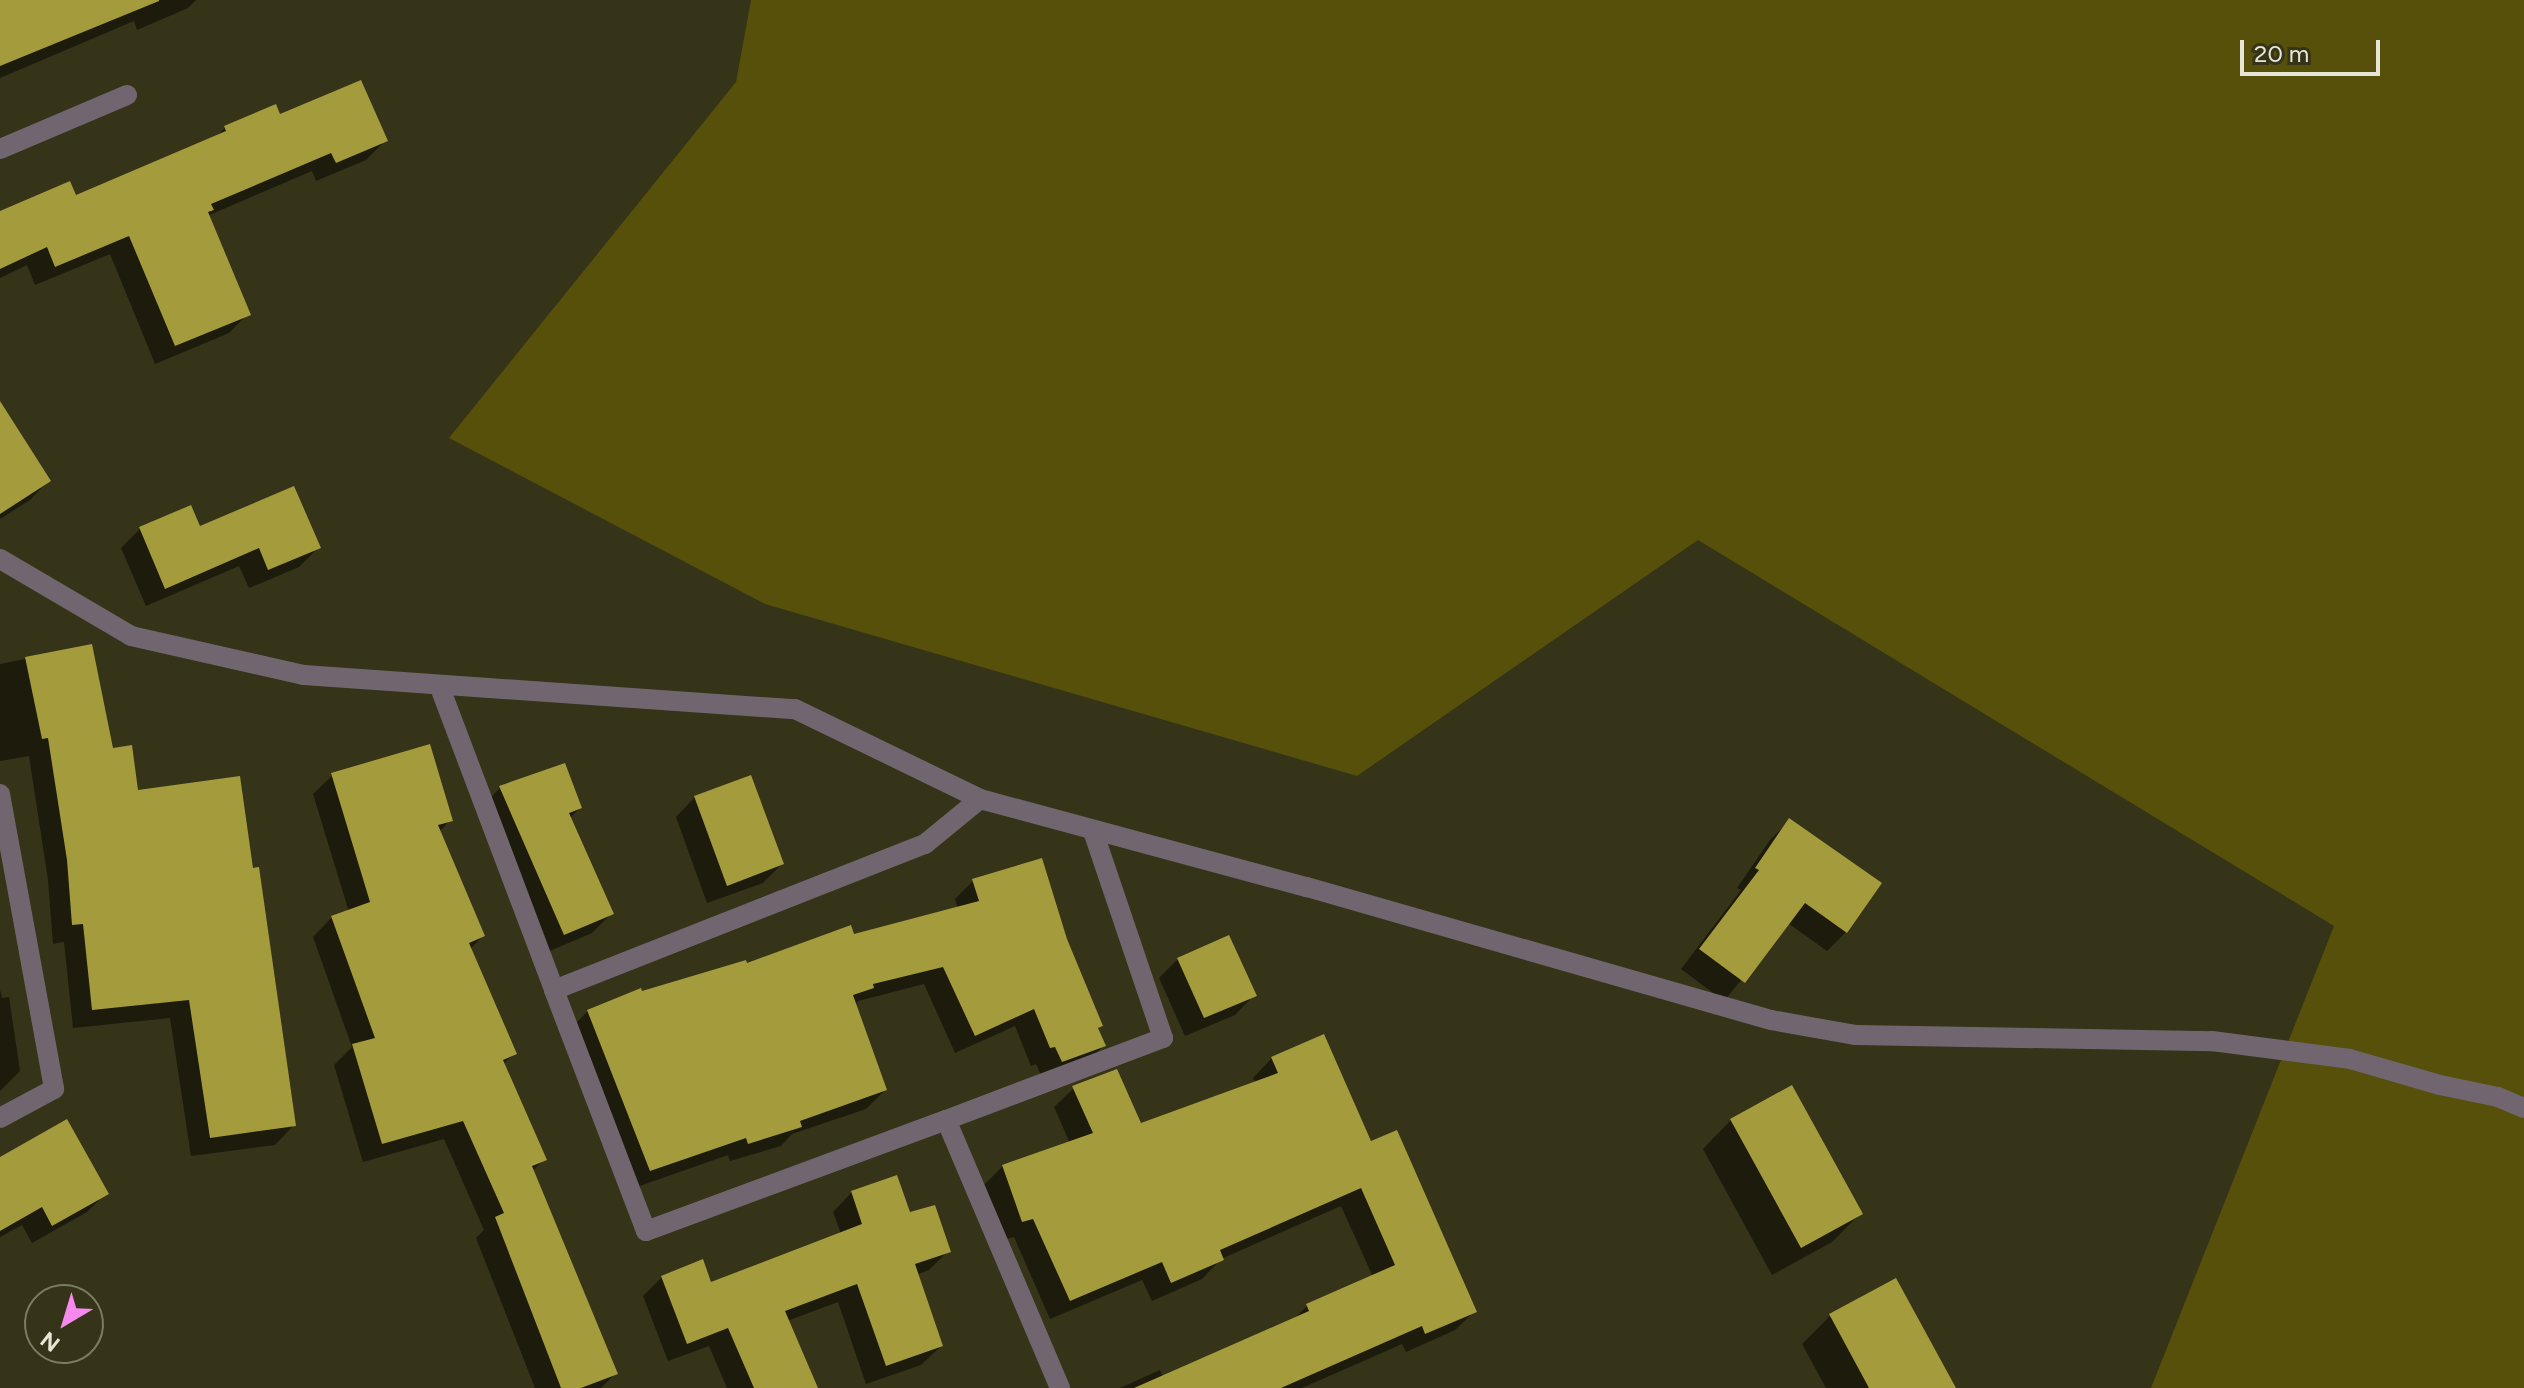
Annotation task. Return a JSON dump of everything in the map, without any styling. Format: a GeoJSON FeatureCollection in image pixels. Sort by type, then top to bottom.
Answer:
{"type":"FeatureCollection","features":[{"type":"Feature","properties":{"kind":"street"},"geometry":{"type":"LineString","coordinates":[[0,149],[127,95]]}},
{"type":"Feature","properties":{"kind":"street"},"geometry":{"type":"LineString","coordinates":[[0,559],[131,636],[304,675],[795,709],[980,799],[1351,899],[1771,1020],[1855,1035],[2212,1041],[2350,1059],[2440,1085],[2498,1097],[2524,1108]]}},
{"type":"Feature","properties":{"kind":"street"},"geometry":{"type":"LineString","coordinates":[[439,685],[646,1231],[1163,1038],[1093,831]]}},
{"type":"Feature","properties":{"kind":"street"},"geometry":{"type":"LineString","coordinates":[[0,794],[54,1089],[0,1118]]}},
{"type":"Feature","properties":{"kind":"street"},"geometry":{"type":"LineString","coordinates":[[554,990],[925,844],[980,799]]}},
{"type":"Feature","properties":{"kind":"street"},"geometry":{"type":"LineString","coordinates":[[946,1120],[1060,1388]]}},
{"type":"Feature","properties":{"kind":"shaded area"},"geometry":{"type":"Polygon","coordinates":[[[751,0],[2524,0],[2524,1388],[2151,1388],[2334,926],[1698,540],[1357,776],[765,604],[449,438],[736,82],[751,0]]]}},
{"type":"Feature","properties":{"kind":"building"},"geometry":{"type":"Polygon","coordinates":[[[0,0],[159,0],[159,1],[0,66],[0,0]]]}},
{"type":"Feature","properties":{"kind":"building"},"geometry":{"type":"Polygon","coordinates":[[[361,80],[388,141],[336,163],[331,153],[211,204],[214,210],[208,212],[251,315],[175,346],[129,236],[55,267],[47,247],[0,269],[0,211],[70,181],[76,195],[226,131],[224,126],[276,104],[280,114],[361,80]]]}},
{"type":"Feature","properties":{"kind":"building"},"geometry":{"type":"Polygon","coordinates":[[[0,401],[51,481],[0,514],[0,401]]]}},
{"type":"Feature","properties":{"kind":"building"},"geometry":{"type":"Polygon","coordinates":[[[294,486],[321,548],[268,570],[259,548],[165,589],[139,527],[191,505],[200,526],[294,486]]]}},
{"type":"Feature","properties":{"kind":"building"},"geometry":{"type":"Polygon","coordinates":[[[92,644],[113,748],[132,745],[138,790],[240,776],[253,868],[259,867],[296,1126],[210,1138],[189,1000],[92,1010],[83,924],[72,925],[67,860],[48,738],[42,739],[25,657],[92,644]]]}},
{"type":"Feature","properties":{"kind":"building"},"geometry":{"type":"Polygon","coordinates":[[[430,744],[453,821],[438,825],[485,936],[469,943],[517,1054],[503,1060],[547,1160],[532,1166],[618,1374],[581,1388],[561,1388],[495,1217],[504,1213],[463,1121],[382,1144],[352,1044],[375,1038],[331,916],[370,902],[331,773],[430,744]]]}},
{"type":"Feature","properties":{"kind":"building"},"geometry":{"type":"Polygon","coordinates":[[[565,763],[582,808],[569,813],[614,914],[564,935],[499,786],[565,763]]]}},
{"type":"Feature","properties":{"kind":"building"},"geometry":{"type":"Polygon","coordinates":[[[751,775],[784,864],[727,886],[694,796],[751,775]]]}},
{"type":"Feature","properties":{"kind":"building"},"geometry":{"type":"Polygon","coordinates":[[[1789,818],[1882,883],[1847,933],[1805,903],[1745,983],[1699,949],[1759,870],[1755,868],[1789,818]]]}},
{"type":"Feature","properties":{"kind":"building"},"geometry":{"type":"Polygon","coordinates":[[[1042,858],[1067,939],[1103,1026],[1098,1028],[1106,1046],[1062,1062],[1055,1047],[1050,1048],[1034,1009],[975,1036],[943,967],[873,984],[874,988],[853,995],[887,1090],[800,1121],[802,1127],[748,1144],[746,1138],[650,1171],[587,1010],[641,988],[642,991],[746,960],[747,963],[851,925],[854,934],[979,901],[972,879],[1042,858]]]}},
{"type":"Feature","properties":{"kind":"building"},"geometry":{"type":"Polygon","coordinates":[[[1229,935],[1257,996],[1204,1018],[1177,958],[1229,935]]]}},
{"type":"Feature","properties":{"kind":"building"},"geometry":{"type":"Polygon","coordinates":[[[1324,1034],[1371,1141],[1397,1130],[1477,1312],[1425,1334],[1422,1326],[1281,1388],[1134,1388],[1309,1311],[1306,1304],[1395,1265],[1361,1188],[1220,1250],[1224,1260],[1171,1283],[1162,1262],[1070,1301],[1033,1219],[1022,1222],[1002,1165],[1093,1133],[1072,1086],[1117,1069],[1141,1123],[1278,1073],[1271,1057],[1324,1034]]]}},
{"type":"Feature","properties":{"kind":"building"},"geometry":{"type":"Polygon","coordinates":[[[1792,1085],[1863,1214],[1801,1248],[1730,1119],[1792,1085]]]}},
{"type":"Feature","properties":{"kind":"building"},"geometry":{"type":"Polygon","coordinates":[[[67,1119],[109,1194],[52,1226],[42,1207],[0,1231],[0,1157],[67,1119]]]}},
{"type":"Feature","properties":{"kind":"building"},"geometry":{"type":"Polygon","coordinates":[[[897,1175],[910,1212],[935,1205],[951,1252],[915,1264],[943,1346],[886,1366],[857,1284],[785,1311],[818,1388],[754,1388],[728,1328],[687,1344],[661,1276],[703,1259],[711,1282],[862,1224],[851,1191],[897,1175]]]}},
{"type":"Feature","properties":{"kind":"building"},"geometry":{"type":"Polygon","coordinates":[[[1896,1278],[1956,1388],[1869,1388],[1829,1314],[1896,1278]]]}}]}
